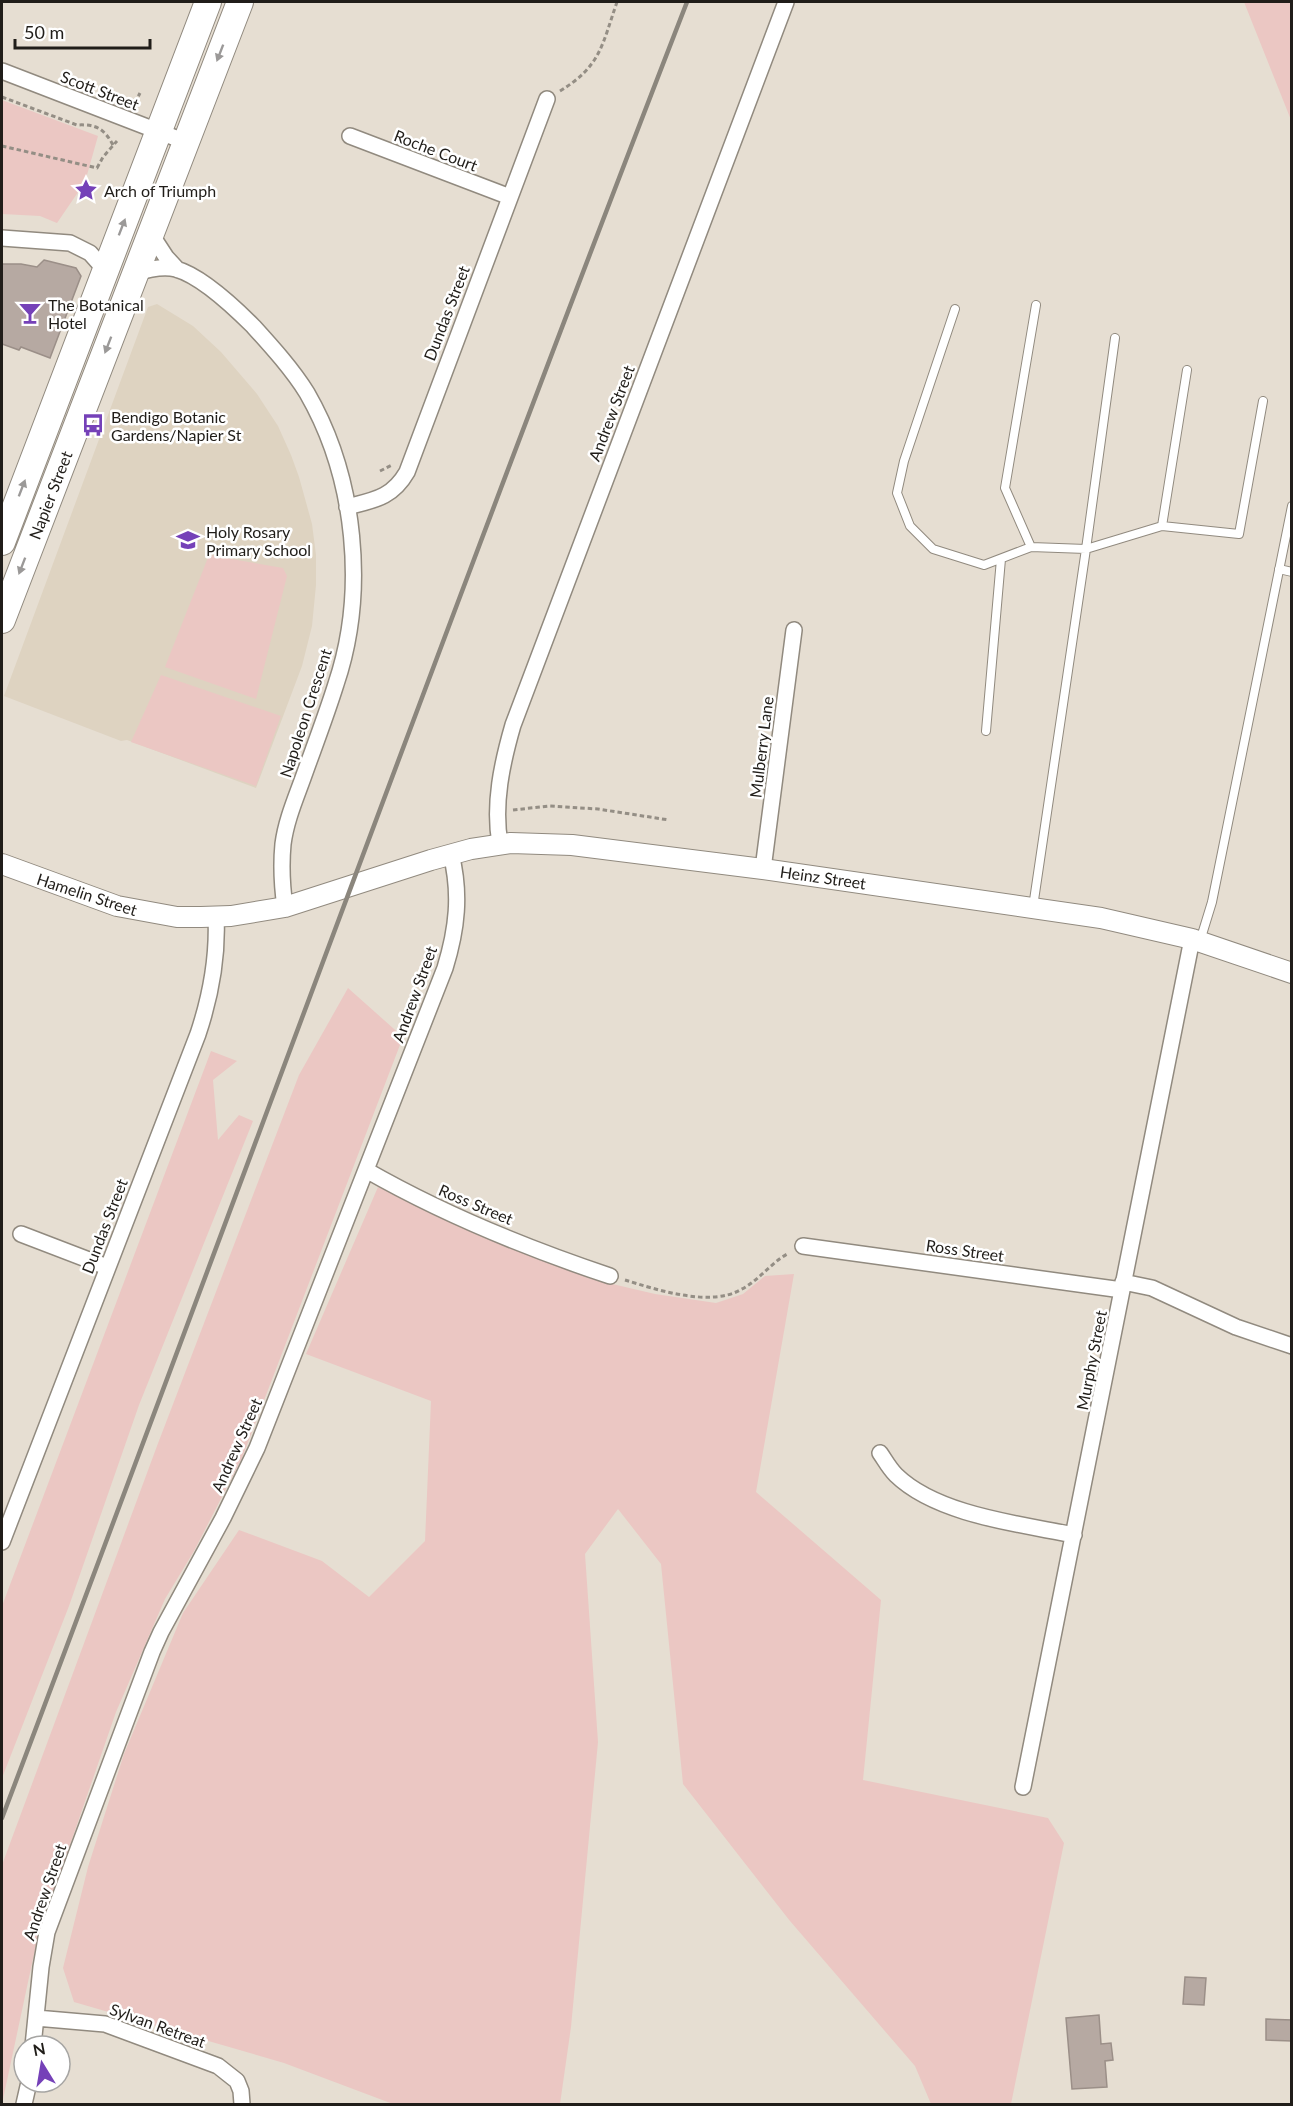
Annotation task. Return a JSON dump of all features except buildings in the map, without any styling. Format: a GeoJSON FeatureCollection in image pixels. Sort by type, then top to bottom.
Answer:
{"type":"FeatureCollection","features":[{"type":"Feature","properties":{"kind":"highway","name":"Napier Street"},"geometry":{"type":"LineString","coordinates":[[2,542],[208,2]]}},
{"type":"Feature","properties":{"kind":"highway","name":"Napier Street"},"geometry":{"type":"LineString","coordinates":[[2,620],[240,2]]}},
{"type":"Feature","properties":{"kind":"street","name":"Andrew Street"},"geometry":{"type":"LineString","coordinates":[[500,844],[499,793],[513,725],[786,2]]}},
{"type":"Feature","properties":{"kind":"street","name":"Scott Street"},"geometry":{"type":"LineString","coordinates":[[2,71],[186,142]]}},
{"type":"Feature","properties":{"kind":"street","name":"Dundas Street"},"geometry":{"type":"LineString","coordinates":[[346,507],[389,493],[399,484],[406,472],[547,99]]}},
{"type":"Feature","properties":{"kind":"street","name":"Roche Court"},"geometry":{"type":"LineString","coordinates":[[350,136],[510,197]]}},
{"type":"Feature","properties":{"kind":"street","name":"Napoleon Crescent"},"geometry":{"type":"LineString","coordinates":[[151,234],[166,257],[178,270],[233,306],[264,338],[295,377],[307,394],[324,428],[335,459],[346,507],[352,547],[353,578],[348,637],[337,683],[286,827],[281,874],[285,907]]}},
{"type":"Feature","properties":{"kind":"street"},"geometry":{"type":"LineString","coordinates":[[2,238],[70,243],[90,253],[106,271]]}},
{"type":"Feature","properties":{"kind":"street"},"geometry":{"type":"LineString","coordinates":[[136,273],[161,268],[178,270]]}},
{"type":"Feature","properties":{"kind":"street","name":"Mulberry Lane"},"geometry":{"type":"LineString","coordinates":[[763,869],[794,630]]}},
{"type":"Feature","properties":{"kind":"street","name":"Heinz Street"},"geometry":{"type":"LineString","coordinates":[[351,886],[451,854],[500,844],[524,842],[572,845],[763,869],[1112,920],[1196,940],[1292,973]]}},
{"type":"Feature","properties":{"kind":"street","name":"Andrew Street"},"geometry":{"type":"LineString","coordinates":[[34,2034],[40,1967],[47,1932],[139,1685],[161,1632],[223,1518],[257,1448],[451,948],[458,896],[451,854]]}},
{"type":"Feature","properties":{"kind":"street","name":"Hamelin Street"},"geometry":{"type":"LineString","coordinates":[[2,864],[76,893],[117,906],[177,917],[216,917],[253,913],[285,907],[351,886]]}},
{"type":"Feature","properties":{"kind":"street","name":"Dundas Street"},"geometry":{"type":"LineString","coordinates":[[2,1539],[208,1005],[216,958],[216,917]]}},
{"type":"Feature","properties":{"kind":"street","name":"Murphy Street"},"geometry":{"type":"LineString","coordinates":[[1023,1787],[1123,1286],[1196,940]]}},
{"type":"Feature","properties":{"kind":"street","name":"Ross Street"},"geometry":{"type":"LineString","coordinates":[[366,1170],[443,1210],[561,1259],[610,1276]]}},
{"type":"Feature","properties":{"kind":"street"},"geometry":{"type":"LineString","coordinates":[[21,1234],[107,1267]]}},
{"type":"Feature","properties":{"kind":"street","name":"Ross Street"},"geometry":{"type":"LineString","coordinates":[[803,1246],[1152,1288],[1236,1327],[1292,1346]]}},
{"type":"Feature","properties":{"kind":"street"},"geometry":{"type":"LineString","coordinates":[[880,1452],[897,1476],[910,1486],[949,1506],[988,1517],[1074,1535]]}},
{"type":"Feature","properties":{"kind":"street","name":"Sylvan Retreat"},"geometry":{"type":"LineString","coordinates":[[36,2018],[105,2024],[218,2066],[237,2081],[242,2104]]}},
{"type":"Feature","properties":{"kind":"lane"},"geometry":{"type":"LineString","coordinates":[[1031,547],[1005,488],[1036,305]]}},
{"type":"Feature","properties":{"kind":"lane"},"geometry":{"type":"LineString","coordinates":[[956,309],[904,461],[897,494],[910,526],[933,549],[984,565],[1031,547],[1086,549],[1162,526],[1239,534],[1263,401]]}},
{"type":"Feature","properties":{"kind":"lane"},"geometry":{"type":"LineString","coordinates":[[1033,907],[1115,339]]}},
{"type":"Feature","properties":{"kind":"lane"},"geometry":{"type":"LineString","coordinates":[[1162,526],[1187,370]]}},
{"type":"Feature","properties":{"kind":"lane"},"geometry":{"type":"LineString","coordinates":[[1196,940],[1212,902],[1292,506]]}},
{"type":"Feature","properties":{"kind":"lane"},"geometry":{"type":"LineString","coordinates":[[986,731],[1001,559]]}},
{"type":"Feature","properties":{"kind":"lane"},"geometry":{"type":"LineString","coordinates":[[1279,569],[1292,572]]}},
{"type":"Feature","properties":{"kind":"path"},"geometry":{"type":"LineString","coordinates":[[547,99],[590,68],[601,48],[617,2]]}},
{"type":"Feature","properties":{"kind":"path"},"geometry":{"type":"LineString","coordinates":[[135,103],[140,93]]}},
{"type":"Feature","properties":{"kind":"path"},"geometry":{"type":"LineString","coordinates":[[2,97],[77,125],[86,124],[96,127],[107,134],[113,145]]}},
{"type":"Feature","properties":{"kind":"path"},"geometry":{"type":"LineString","coordinates":[[2,147],[97,168],[102,157],[117,141]]}},
{"type":"Feature","properties":{"kind":"path"},"geometry":{"type":"LineString","coordinates":[[507,811],[549,806],[669,820]]}},
{"type":"Feature","properties":{"kind":"path"},"geometry":{"type":"LineString","coordinates":[[610,1276],[694,1296],[728,1295],[740,1291],[779,1258],[803,1246]]}},
{"type":"Feature","properties":{"kind":"shaded area"},"geometry":{"type":"Polygon","coordinates":[[[1244,2],[1291,2],[1291,120],[1244,2]]]}},
{"type":"Feature","properties":{"kind":"shaded area"},"geometry":{"type":"Polygon","coordinates":[[[2,100],[98,136],[85,182],[57,223],[40,216],[2,214],[2,100]]]}},
{"type":"Feature","properties":{"kind":"shaded area","name":"Holy Rosary Primary School"},"geometry":{"type":"Polygon","coordinates":[[[157,304],[193,326],[221,352],[257,394],[278,426],[291,455],[312,524],[316,555],[316,585],[312,626],[302,666],[256,788],[127,740],[121,741],[4,696],[148,307],[157,304]]]}},
{"type":"Feature","properties":{"kind":"shaded area"},"geometry":{"type":"Polygon","coordinates":[[[209,555],[283,568],[287,576],[256,699],[165,667],[209,555]]]}},
{"type":"Feature","properties":{"kind":"shaded area"},"geometry":{"type":"Polygon","coordinates":[[[161,675],[281,716],[256,786],[131,742],[161,675]]]}},
{"type":"Feature","properties":{"kind":"shaded area"},"geometry":{"type":"Polygon","coordinates":[[[348,988],[403,1037],[242,1458],[194,1551],[165,1599],[116,1712],[37,1940],[17,2034],[12,2034],[12,2057],[2,2104],[2,1865],[157,1446],[299,1075],[348,988]]]}},
{"type":"Feature","properties":{"kind":"shaded area"},"geometry":{"type":"Polygon","coordinates":[[[211,1051],[237,1061],[213,1080],[218,1140],[239,1115],[253,1121],[139,1405],[69,1606],[2,1778],[2,1606],[211,1051]]]}},
{"type":"Feature","properties":{"kind":"shaded area"},"geometry":{"type":"Polygon","coordinates":[[[378,1187],[482,1235],[591,1279],[655,1294],[716,1303],[743,1294],[765,1276],[794,1274],[756,1492],[881,1600],[863,1780],[1048,1818],[1064,1843],[1011,2104],[931,2104],[915,2066],[790,1921],[683,1784],[661,1564],[618,1509],[585,1554],[598,1742],[571,2027],[560,2104],[393,2104],[284,2063],[74,2002],[63,1968],[88,1867],[124,1754],[183,1613],[239,1530],[322,1561],[369,1597],[425,1541],[431,1401],[306,1354],[378,1187]]]}},
{"type":"Feature","properties":{"kind":"railway"},"geometry":{"type":"LineString","coordinates":[[2,1818],[428,682],[687,2]]}},
{"type":"Feature","properties":{"kind":"place","name":"Arch of Triumph"},"geometry":{"type":"Point","coordinates":[86,190]}},
{"type":"Feature","properties":{"kind":"place","name":"The Botanical Hotel"},"geometry":{"type":"Point","coordinates":[30,313]}},
{"type":"Feature","properties":{"kind":"place","name":"Bendigo Botanic Gardens/Napier St"},"geometry":{"type":"Point","coordinates":[93,425]}},
{"type":"Feature","properties":{"kind":"place","name":"Holy Rosary Primary School"},"geometry":{"type":"Point","coordinates":[188,540]}}]}
